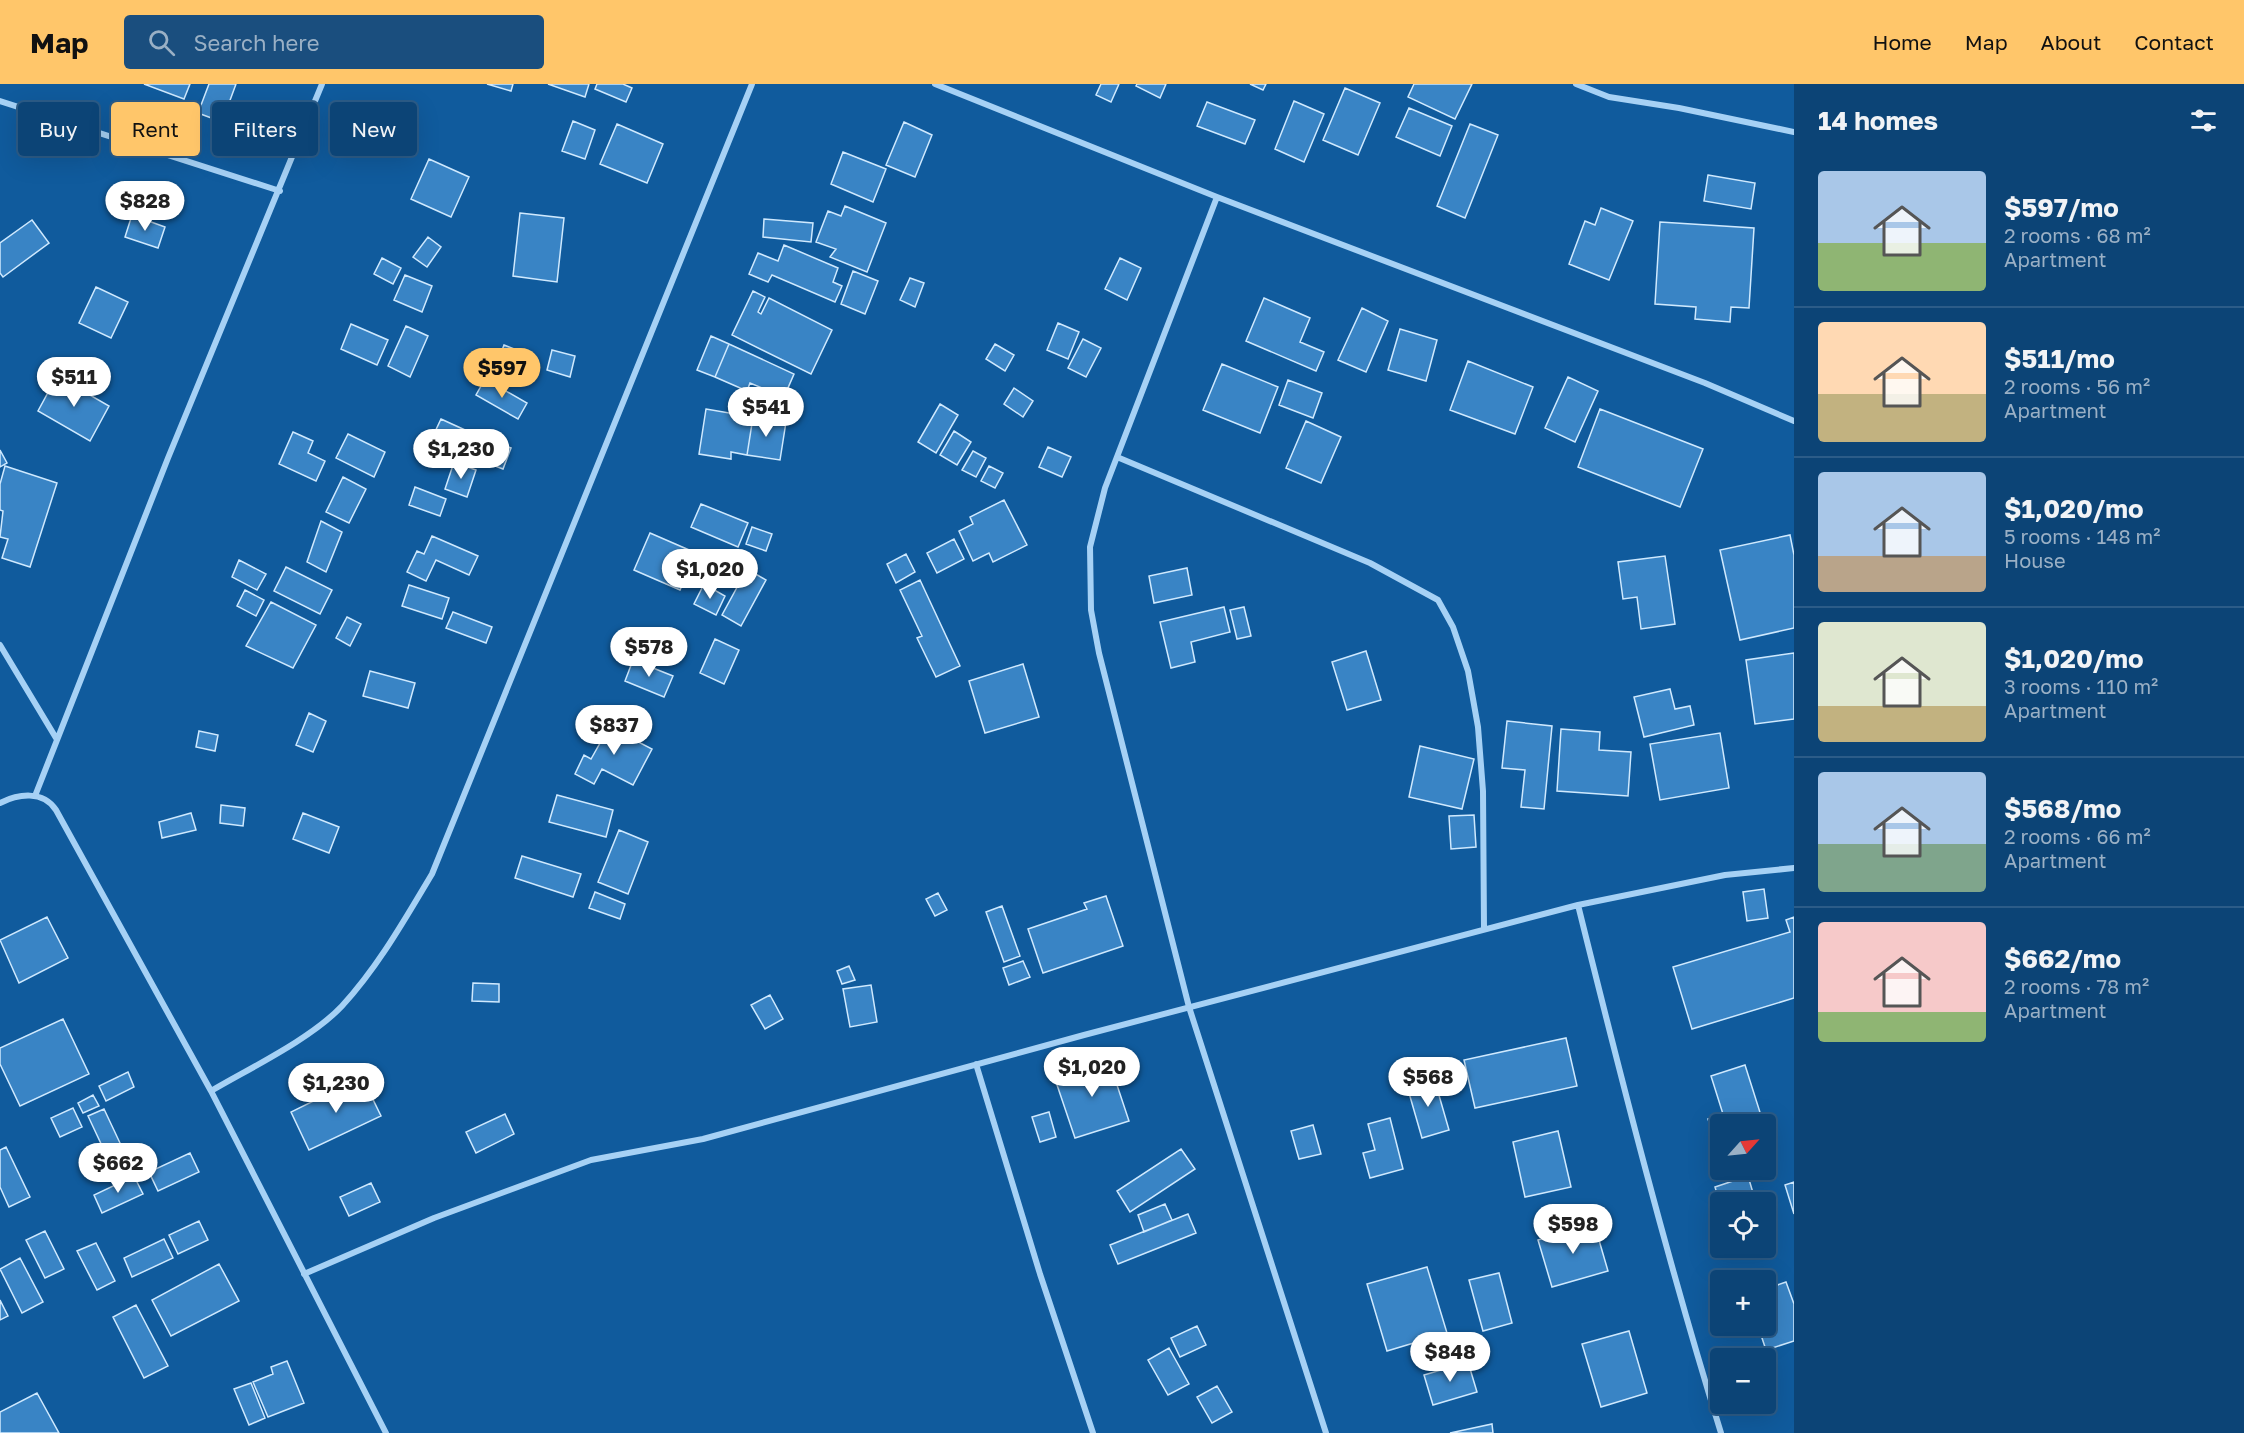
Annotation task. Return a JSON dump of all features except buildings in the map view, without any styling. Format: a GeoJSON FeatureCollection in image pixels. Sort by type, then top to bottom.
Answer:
{"type":"FeatureCollection","features":[{"type":"Feature","properties":{"kind":"street"},"geometry":{"type":"LineString","coordinates":[[35,796],[168,458],[280,191],[322,84]]}},
{"type":"Feature","properties":{"kind":"street"},"geometry":{"type":"LineString","coordinates":[[211,1091],[302,1036],[341,1006],[392,941],[432,874],[752,84]]}},
{"type":"Feature","properties":{"kind":"street"},"geometry":{"type":"LineString","coordinates":[[935,84],[1217,197],[1538,318],[1794,420]]}},
{"type":"Feature","properties":{"kind":"street"},"geometry":{"type":"LineString","coordinates":[[1576,84],[1609,97],[1679,108],[1794,132]]}},
{"type":"Feature","properties":{"kind":"street"},"geometry":{"type":"LineString","coordinates":[[0,101],[280,191]]}},
{"type":"Feature","properties":{"kind":"street"},"geometry":{"type":"LineString","coordinates":[[1217,197],[1105,488],[1090,547],[1091,610],[1099,653],[1189,1007],[1326,1433]]}},
{"type":"Feature","properties":{"kind":"street"},"geometry":{"type":"LineString","coordinates":[[1117,457],[1370,563],[1438,600],[1453,627],[1468,671],[1478,727],[1483,791],[1484,929]]}},
{"type":"Feature","properties":{"kind":"street"},"geometry":{"type":"LineString","coordinates":[[0,645],[56,738]]}},
{"type":"Feature","properties":{"kind":"street"},"geometry":{"type":"LineString","coordinates":[[0,803],[20,795],[35,796],[47,800],[56,810],[211,1091],[386,1433]]}},
{"type":"Feature","properties":{"kind":"street"},"geometry":{"type":"LineString","coordinates":[[304,1274],[434,1218],[591,1160],[704,1139],[976,1064],[1578,905],[1725,875],[1794,868]]}},
{"type":"Feature","properties":{"kind":"street"},"geometry":{"type":"LineString","coordinates":[[1578,905],[1629,1111],[1692,1339],[1721,1433]]}},
{"type":"Feature","properties":{"kind":"street"},"geometry":{"type":"LineString","coordinates":[[976,1064],[1040,1274],[1093,1433]]}}]}
